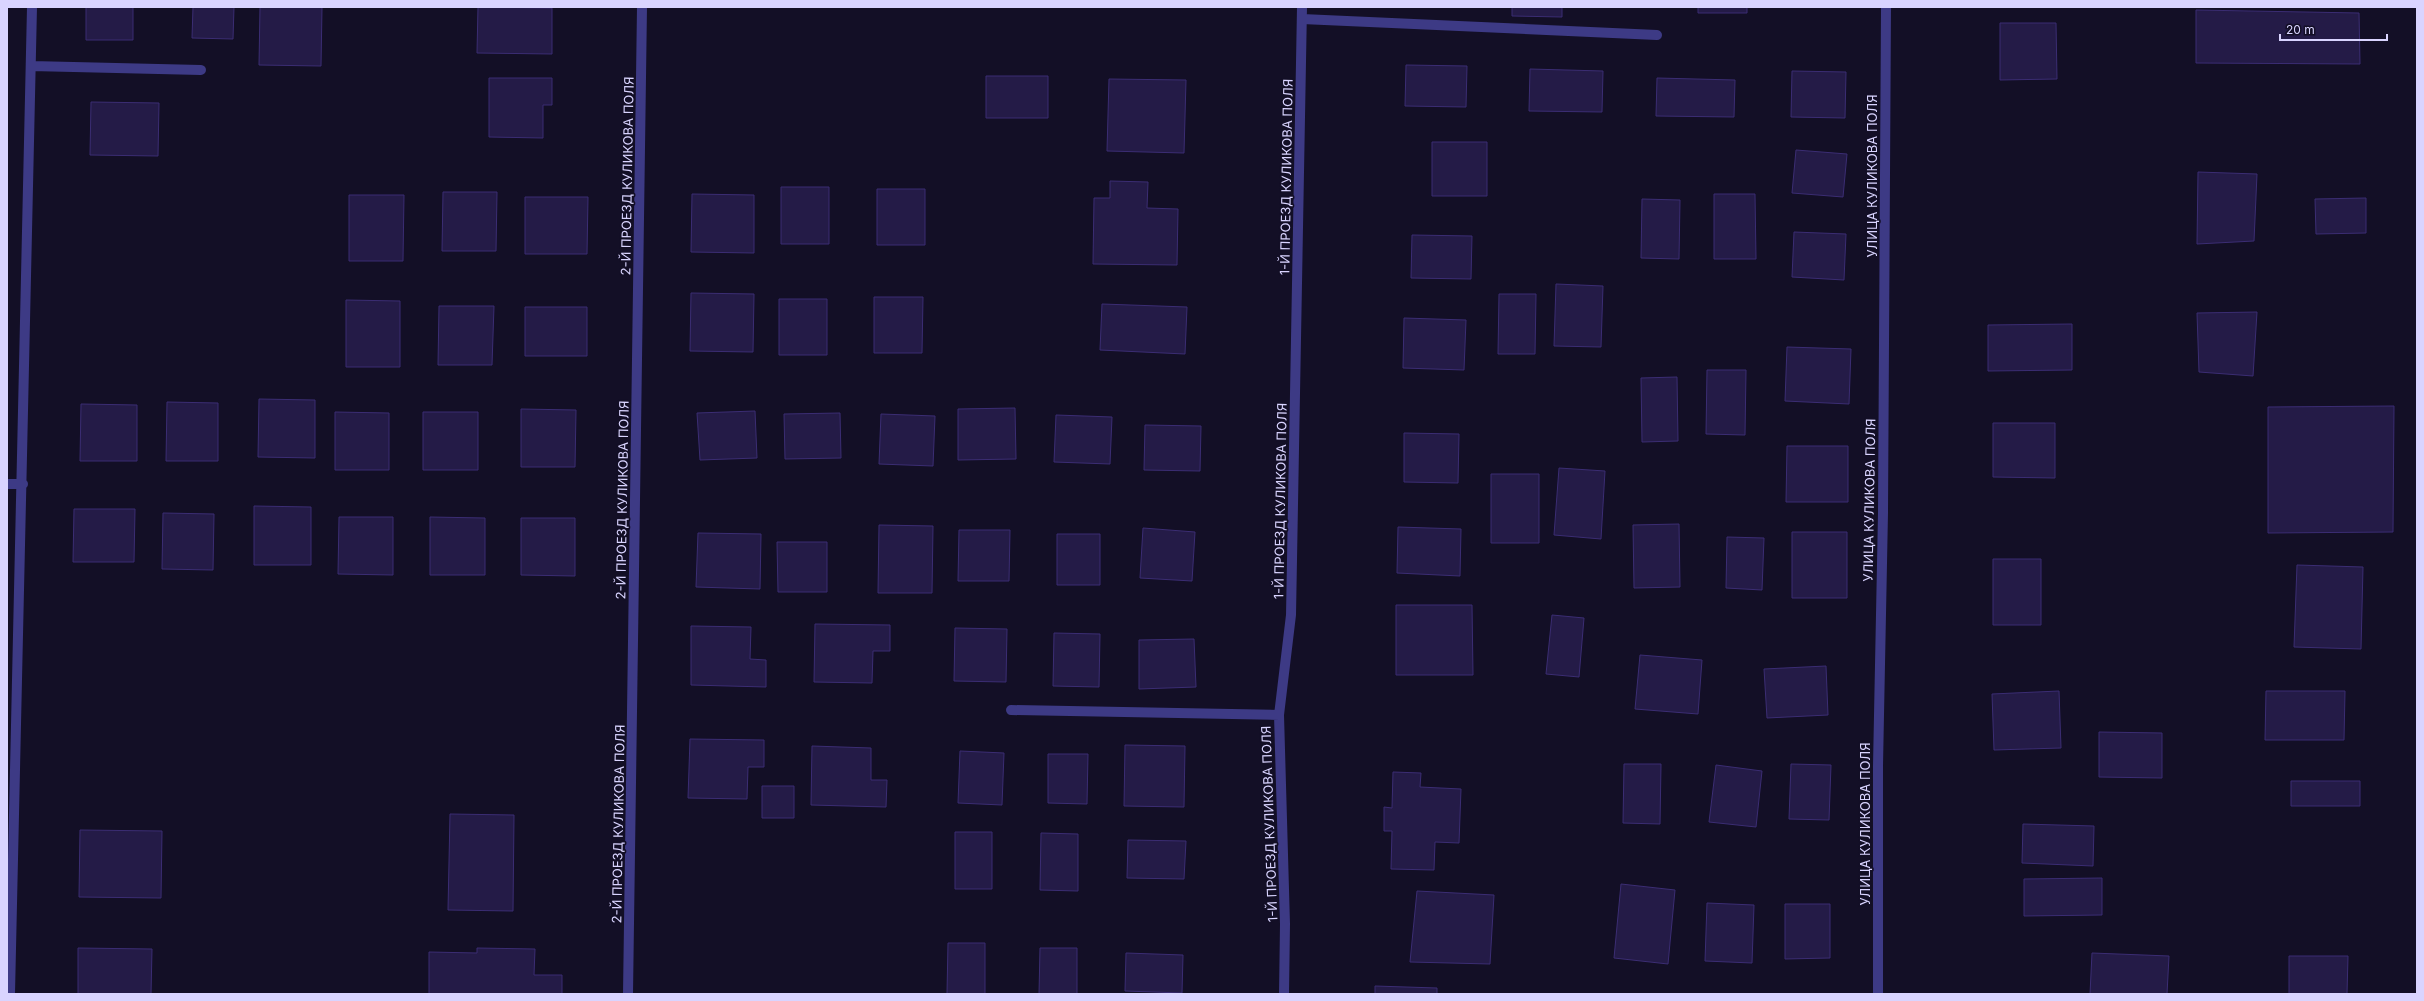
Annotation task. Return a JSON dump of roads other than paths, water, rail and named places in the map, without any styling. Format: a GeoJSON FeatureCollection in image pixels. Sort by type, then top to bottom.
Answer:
{"type":"FeatureCollection","features":[{"type":"Feature","properties":{"kind":"street"},"geometry":{"type":"LineString","coordinates":[[10,994],[23,484],[32,7]]}},
{"type":"Feature","properties":{"kind":"street","name":"2-Й ПРОЕЗД КУЛИКОВА ПОЛЯ"},"geometry":{"type":"LineString","coordinates":[[628,994],[642,7]]}},
{"type":"Feature","properties":{"kind":"street","name":"1-Й ПРОЕЗД КУЛИКОВА ПОЛЯ"},"geometry":{"type":"LineString","coordinates":[[1284,994],[1285,924],[1279,715],[1291,615],[1302,7]]}},
{"type":"Feature","properties":{"kind":"street","name":"УЛИЦА КУЛИКОВА ПОЛЯ"},"geometry":{"type":"LineString","coordinates":[[1878,994],[1878,766],[1883,513],[1886,7]]}},
{"type":"Feature","properties":{"kind":"street"},"geometry":{"type":"LineString","coordinates":[[1302,19],[1656,35]]}},
{"type":"Feature","properties":{"kind":"street"},"geometry":{"type":"LineString","coordinates":[[31,66],[201,70]]}},
{"type":"Feature","properties":{"kind":"street"},"geometry":{"type":"LineString","coordinates":[[7,484],[23,484]]}},
{"type":"Feature","properties":{"kind":"street"},"geometry":{"type":"LineString","coordinates":[[1011,710],[1279,715]]}}]}
